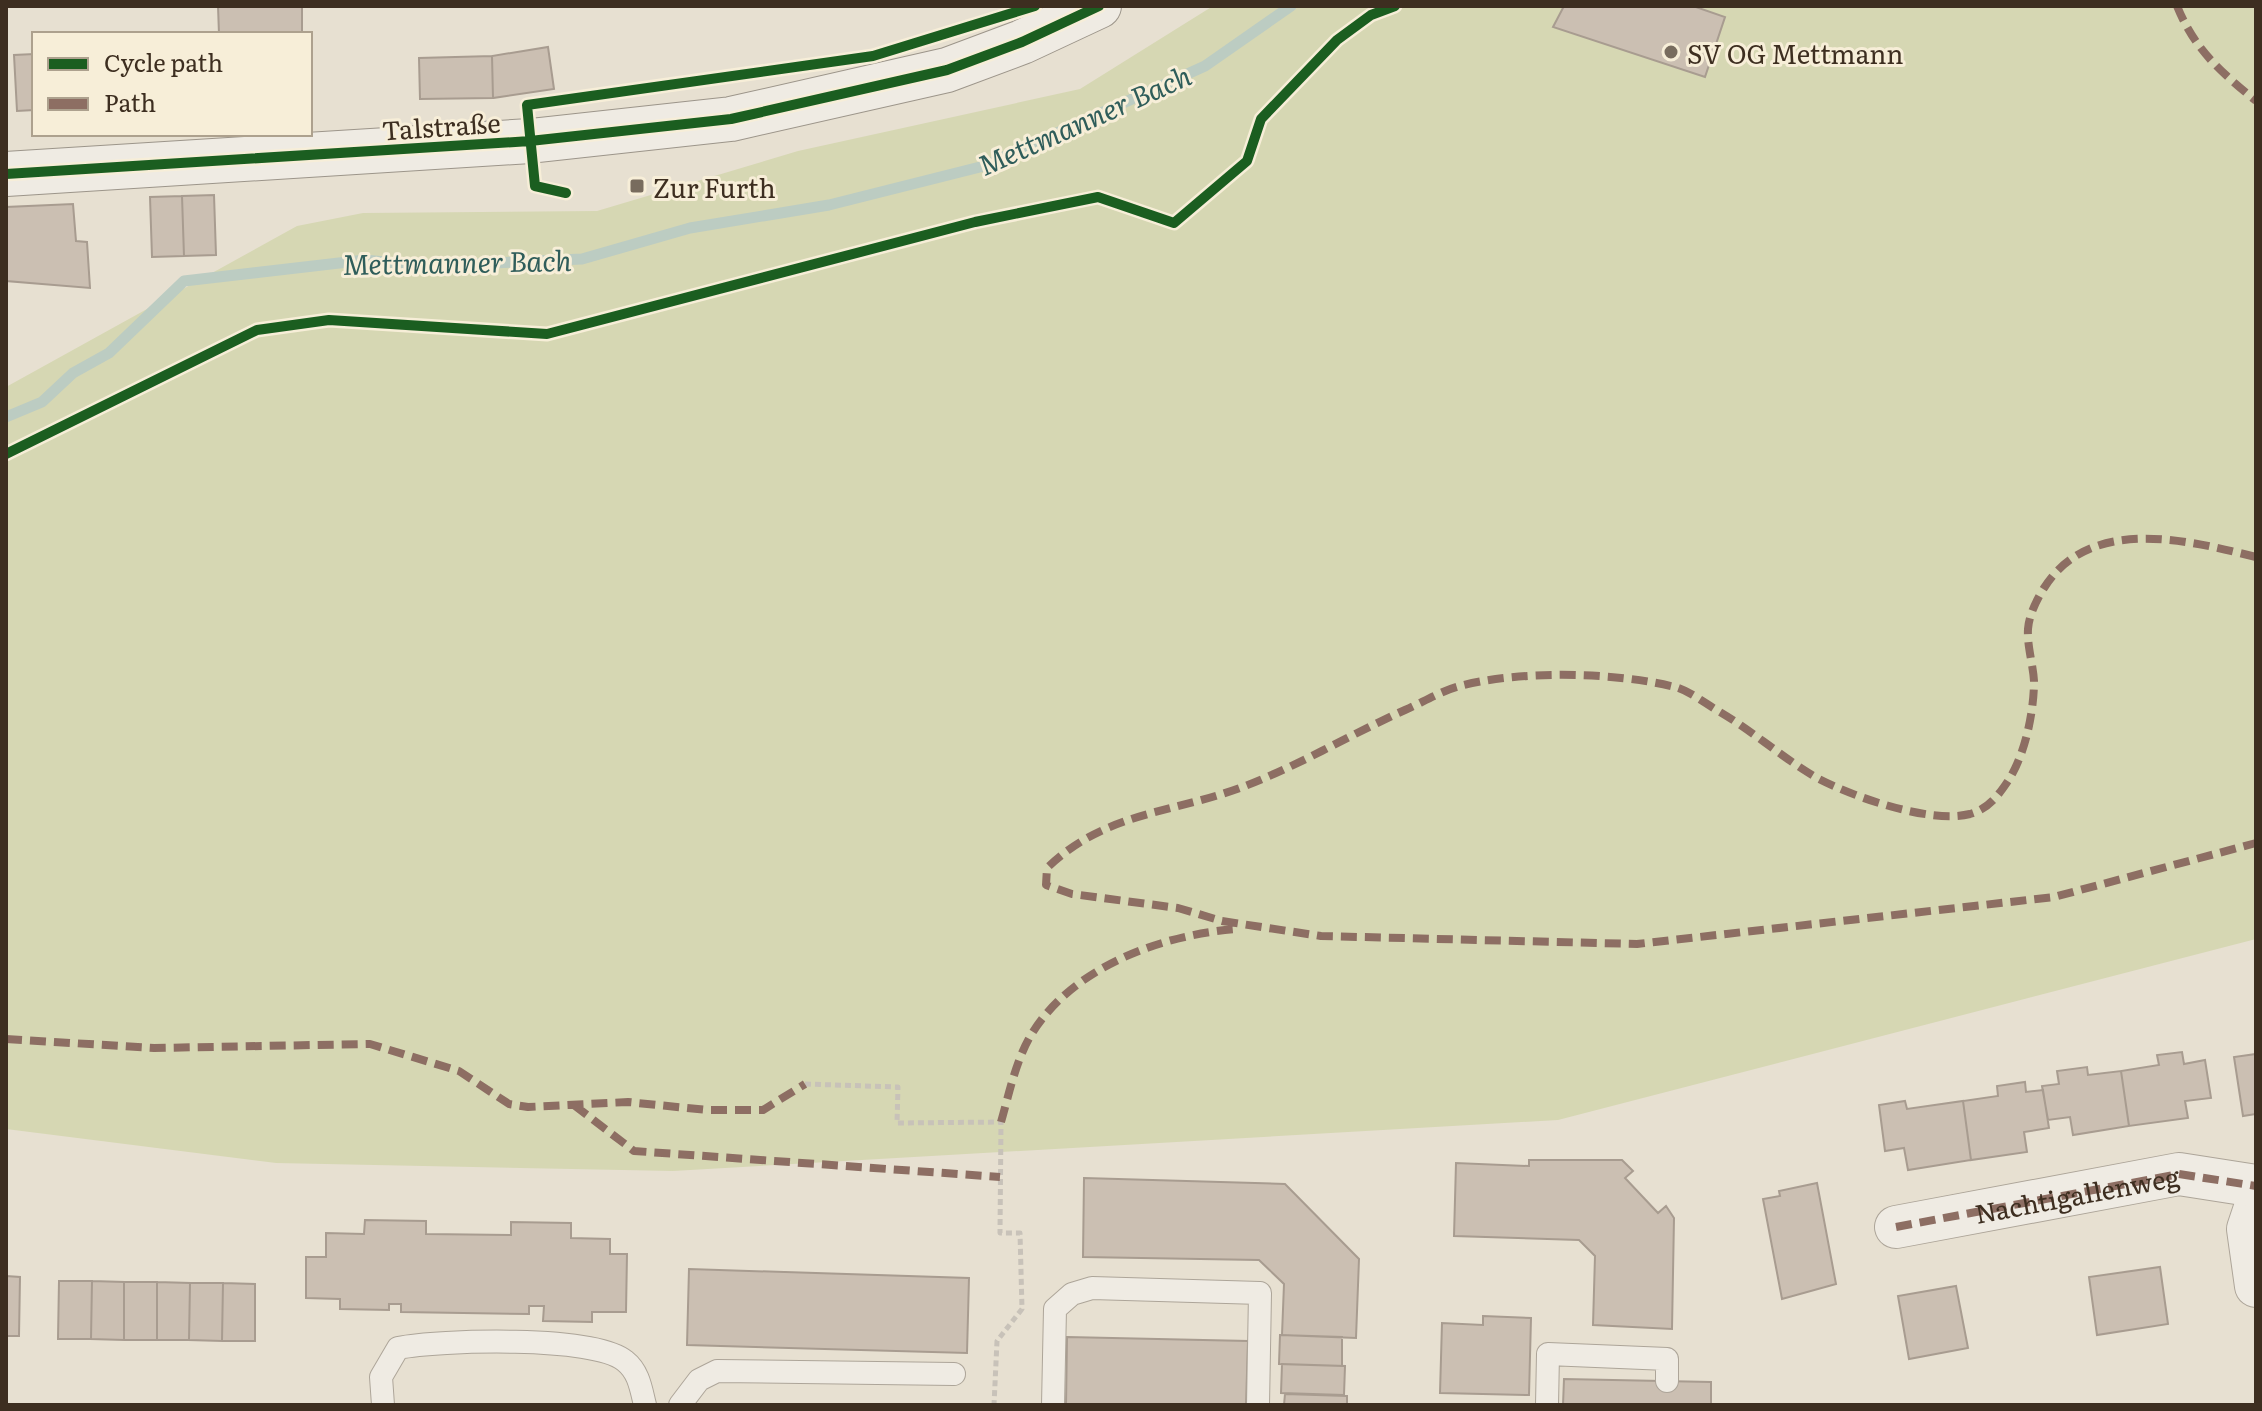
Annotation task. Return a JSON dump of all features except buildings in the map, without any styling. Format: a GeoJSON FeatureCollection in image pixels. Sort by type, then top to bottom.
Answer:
{"type":"FeatureCollection","features":[{"type":"Feature","properties":{"kind":"main road","name":"Talstraße"},"geometry":{"type":"LineString","coordinates":[[6,174],[530,141],[731,119],[947,70],[1022,42],[1099,6]]}},
{"type":"Feature","properties":{"kind":"street","name":"Nachtigallenweg"},"geometry":{"type":"LineString","coordinates":[[1896,1227],[2179,1174],[2256,1186]]}},
{"type":"Feature","properties":{"kind":"street"},"geometry":{"type":"LineString","coordinates":[[2256,1205],[2248,1229],[2256,1286]]}},
{"type":"Feature","properties":{"kind":"lane"},"geometry":{"type":"LineString","coordinates":[[1053,1405],[1055,1309],[1072,1294],[1092,1288],[1260,1293],[1258,1405]]}},
{"type":"Feature","properties":{"kind":"lane"},"geometry":{"type":"LineString","coordinates":[[383,1405],[381,1377],[398,1348],[419,1344],[529,1343],[581,1344],[622,1358],[635,1370],[645,1405]]}},
{"type":"Feature","properties":{"kind":"lane"},"geometry":{"type":"LineString","coordinates":[[1547,1405],[1548,1354],[1667,1359],[1667,1381]]}},
{"type":"Feature","properties":{"kind":"lane"},"geometry":{"type":"LineString","coordinates":[[680,1405],[699,1380],[717,1371],[954,1374]]}},
{"type":"Feature","properties":{"kind":"path"},"geometry":{"type":"LineString","coordinates":[[805,1084],[898,1087],[897,1123],[1001,1122],[1000,1233],[1020,1233],[1022,1309],[997,1341],[994,1405]]}},
{"type":"Feature","properties":{"kind":"green space"},"geometry":{"type":"Polygon","coordinates":[[[1213,6],[2256,6],[2256,939],[1558,1120],[673,1171],[276,1163],[6,1129],[6,387],[297,226],[363,213],[597,211],[798,151],[1080,89],[1213,6]]]}},
{"type":"Feature","properties":{"kind":"waterway","name":"Mettmanner Bach"},"geometry":{"type":"LineString","coordinates":[[6,417],[42,402],[73,373],[109,353],[184,281],[365,260],[423,266],[582,259],[690,228],[829,205],[984,166],[1205,66],[1291,6]]}},
{"type":"Feature","properties":{"kind":"marked path"},"geometry":{"type":"LineString","coordinates":[[2177,6],[2200,47],[2256,101]]}},
{"type":"Feature","properties":{"kind":"marked path"},"geometry":{"type":"LineString","coordinates":[[2256,557],[2200,544],[2141,539],[2113,542],[2087,550],[2063,565],[2041,592],[2029,624],[2034,693],[2019,759],[1996,797],[1970,814],[1953,816],[1914,812],[1872,801],[1834,786],[1806,771],[1698,698],[1675,687],[1596,676],[1510,677],[1446,691],[1259,781],[1114,825],[1069,850],[1047,868],[1046,885],[1072,894],[1178,908],[1222,921],[1321,936],[1637,944],[2054,897],[2256,843]]}},
{"type":"Feature","properties":{"kind":"marked path"},"geometry":{"type":"LineString","coordinates":[[1001,1122],[1013,1077],[1031,1035],[1049,1011],[1070,991],[1094,973],[1149,947],[1207,932],[1236,929]]}},
{"type":"Feature","properties":{"kind":"marked path"},"geometry":{"type":"LineString","coordinates":[[6,1039],[154,1048],[370,1044],[459,1071],[509,1104],[528,1107],[628,1102],[707,1110],[763,1110],[805,1084]]}},
{"type":"Feature","properties":{"kind":"marked path"},"geometry":{"type":"LineString","coordinates":[[574,1105],[634,1151],[1000,1177]]}},
{"type":"Feature","properties":{"kind":"marked path"},"geometry":{"type":"LineString","coordinates":[[1896,1227],[2179,1174],[2256,1186]]}},
{"type":"Feature","properties":{"kind":"cycle path"},"geometry":{"type":"LineString","coordinates":[[566,193],[535,186],[527,105],[873,56],[1035,6]]}},
{"type":"Feature","properties":{"kind":"cycle path"},"geometry":{"type":"LineString","coordinates":[[6,174],[530,141],[731,119],[947,70],[1022,42],[1099,6]]}},
{"type":"Feature","properties":{"kind":"cycle path"},"geometry":{"type":"LineString","coordinates":[[6,454],[257,330],[329,320],[547,334],[975,222],[1098,197],[1174,223],[1247,161],[1261,119],[1337,40],[1371,15],[1395,6]]}},
{"type":"Feature","properties":{"kind":"place","name":"SV OG Mettmann"},"geometry":{"type":"Point","coordinates":[1671,52]}},
{"type":"Feature","properties":{"kind":"place","name":"Zur Furth"},"geometry":{"type":"Point","coordinates":[637,186]}}]}
